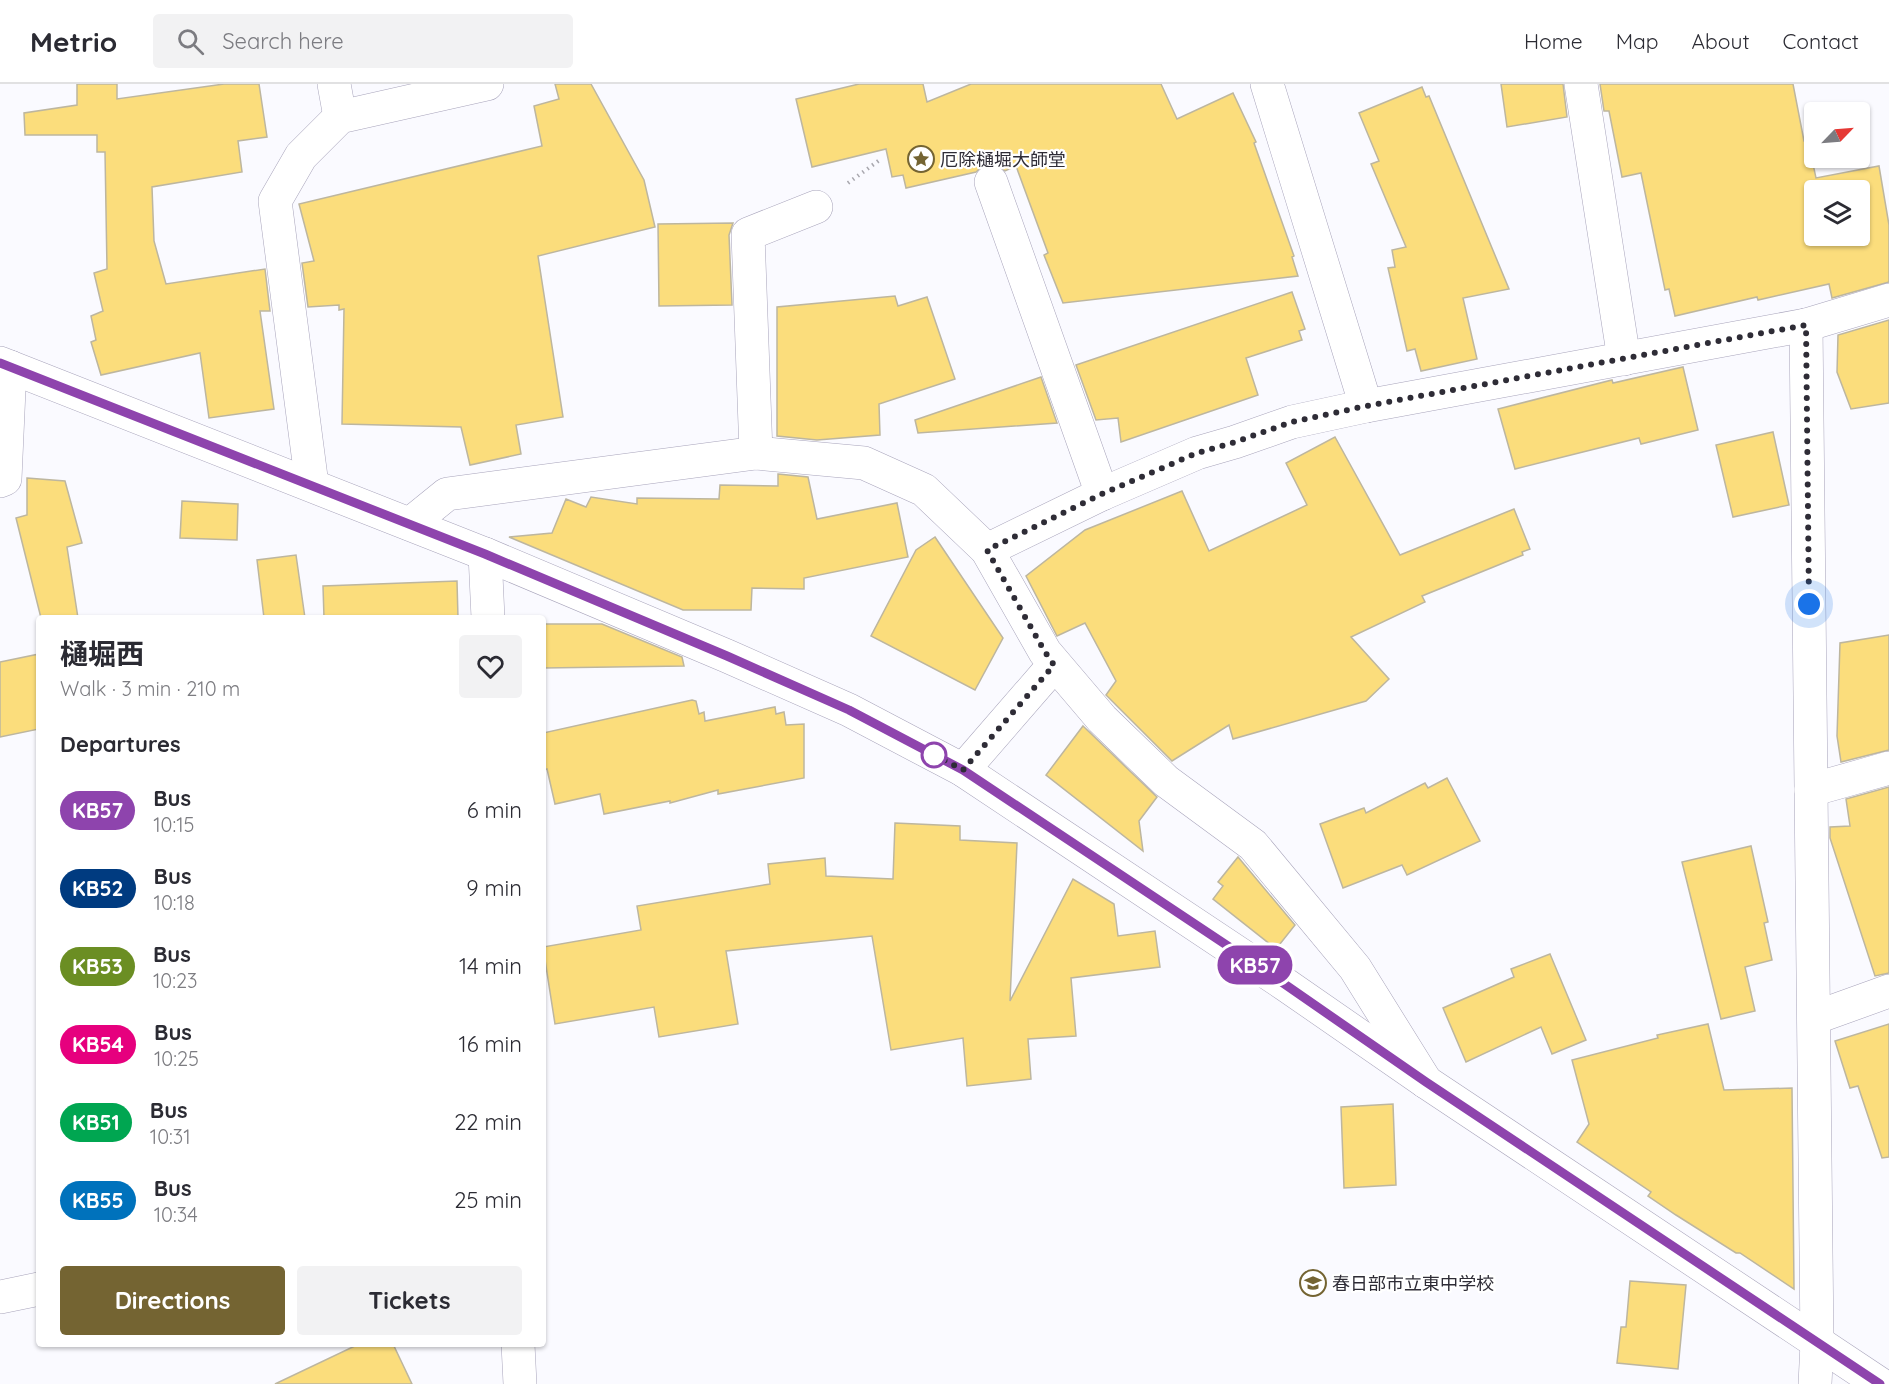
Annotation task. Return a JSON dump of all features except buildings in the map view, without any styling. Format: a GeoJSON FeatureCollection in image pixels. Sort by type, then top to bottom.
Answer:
{"type":"FeatureCollection","features":[{"type":"Feature","properties":{"kind":"street"},"geometry":{"type":"LineString","coordinates":[[334,84],[340,117]]}},
{"type":"Feature","properties":{"kind":"street"},"geometry":{"type":"LineString","coordinates":[[312,485],[275,201],[301,156],[340,117],[487,84]]}},
{"type":"Feature","properties":{"kind":"street"},"geometry":{"type":"LineString","coordinates":[[1267,84],[1366,406]]}},
{"type":"Feature","properties":{"kind":"street"},"geometry":{"type":"LineString","coordinates":[[1581,84],[1624,359]]}},
{"type":"Feature","properties":{"kind":"street"},"geometry":{"type":"LineString","coordinates":[[991,182],[1102,494]]}},
{"type":"Feature","properties":{"kind":"street"},"geometry":{"type":"LineString","coordinates":[[756,453],[748,234],[816,207]]}},
{"type":"Feature","properties":{"kind":"street"},"geometry":{"type":"LineString","coordinates":[[987,550],[1102,494],[1197,453],[1292,422],[1366,406],[1806,325],[1889,300]]}},
{"type":"Feature","properties":{"kind":"street"},"geometry":{"type":"LineString","coordinates":[[1806,325],[1817,1343],[1815,1384]]}},
{"type":"Feature","properties":{"kind":"street"},"geometry":{"type":"LineString","coordinates":[[0,481],[5,480],[5,365],[485,554],[849,710],[963,770],[1880,1384]]}},
{"type":"Feature","properties":{"kind":"street"},"geometry":{"type":"LineString","coordinates":[[410,524],[447,494],[756,453],[864,464],[924,490],[987,550],[1045,652],[1102,719],[1166,781],[1253,845],[1355,968],[1426,1082]]}},
{"type":"Feature","properties":{"kind":"street"},"geometry":{"type":"LineString","coordinates":[[485,554],[488,615]]}},
{"type":"Feature","properties":{"kind":"street"},"geometry":{"type":"LineString","coordinates":[[963,770],[1054,665]]}},
{"type":"Feature","properties":{"kind":"street"},"geometry":{"type":"LineString","coordinates":[[1811,790],[1889,768]]}},
{"type":"Feature","properties":{"kind":"street"},"geometry":{"type":"LineString","coordinates":[[1814,1018],[1889,991]]}},
{"type":"Feature","properties":{"kind":"street"},"geometry":{"type":"LineString","coordinates":[[0,1297],[36,1290]]}},
{"type":"Feature","properties":{"kind":"street"},"geometry":{"type":"LineString","coordinates":[[518,1347],[520,1384]]}},
{"type":"Feature","properties":{"kind":"bus line","name":"KB57"},"geometry":{"type":"LineString","coordinates":[[0,363],[485,554],[727,656],[849,710],[963,770],[1880,1384]]}},
{"type":"Feature","properties":{"kind":"place","name":"厄除樋堀大師堂"},"geometry":{"type":"Point","coordinates":[921,159]}},
{"type":"Feature","properties":{"kind":"place","name":"春日部市立東中学校"},"geometry":{"type":"Point","coordinates":[1313,1283]}},
{"type":"Feature","properties":{"kind":"route"},"geometry":{"type":"LineString","coordinates":[[934,755],[925,750],[963,770],[1054,665],[987,550],[1102,494],[1197,453],[1292,422],[1366,406],[1806,325],[1809,604]]}}]}
